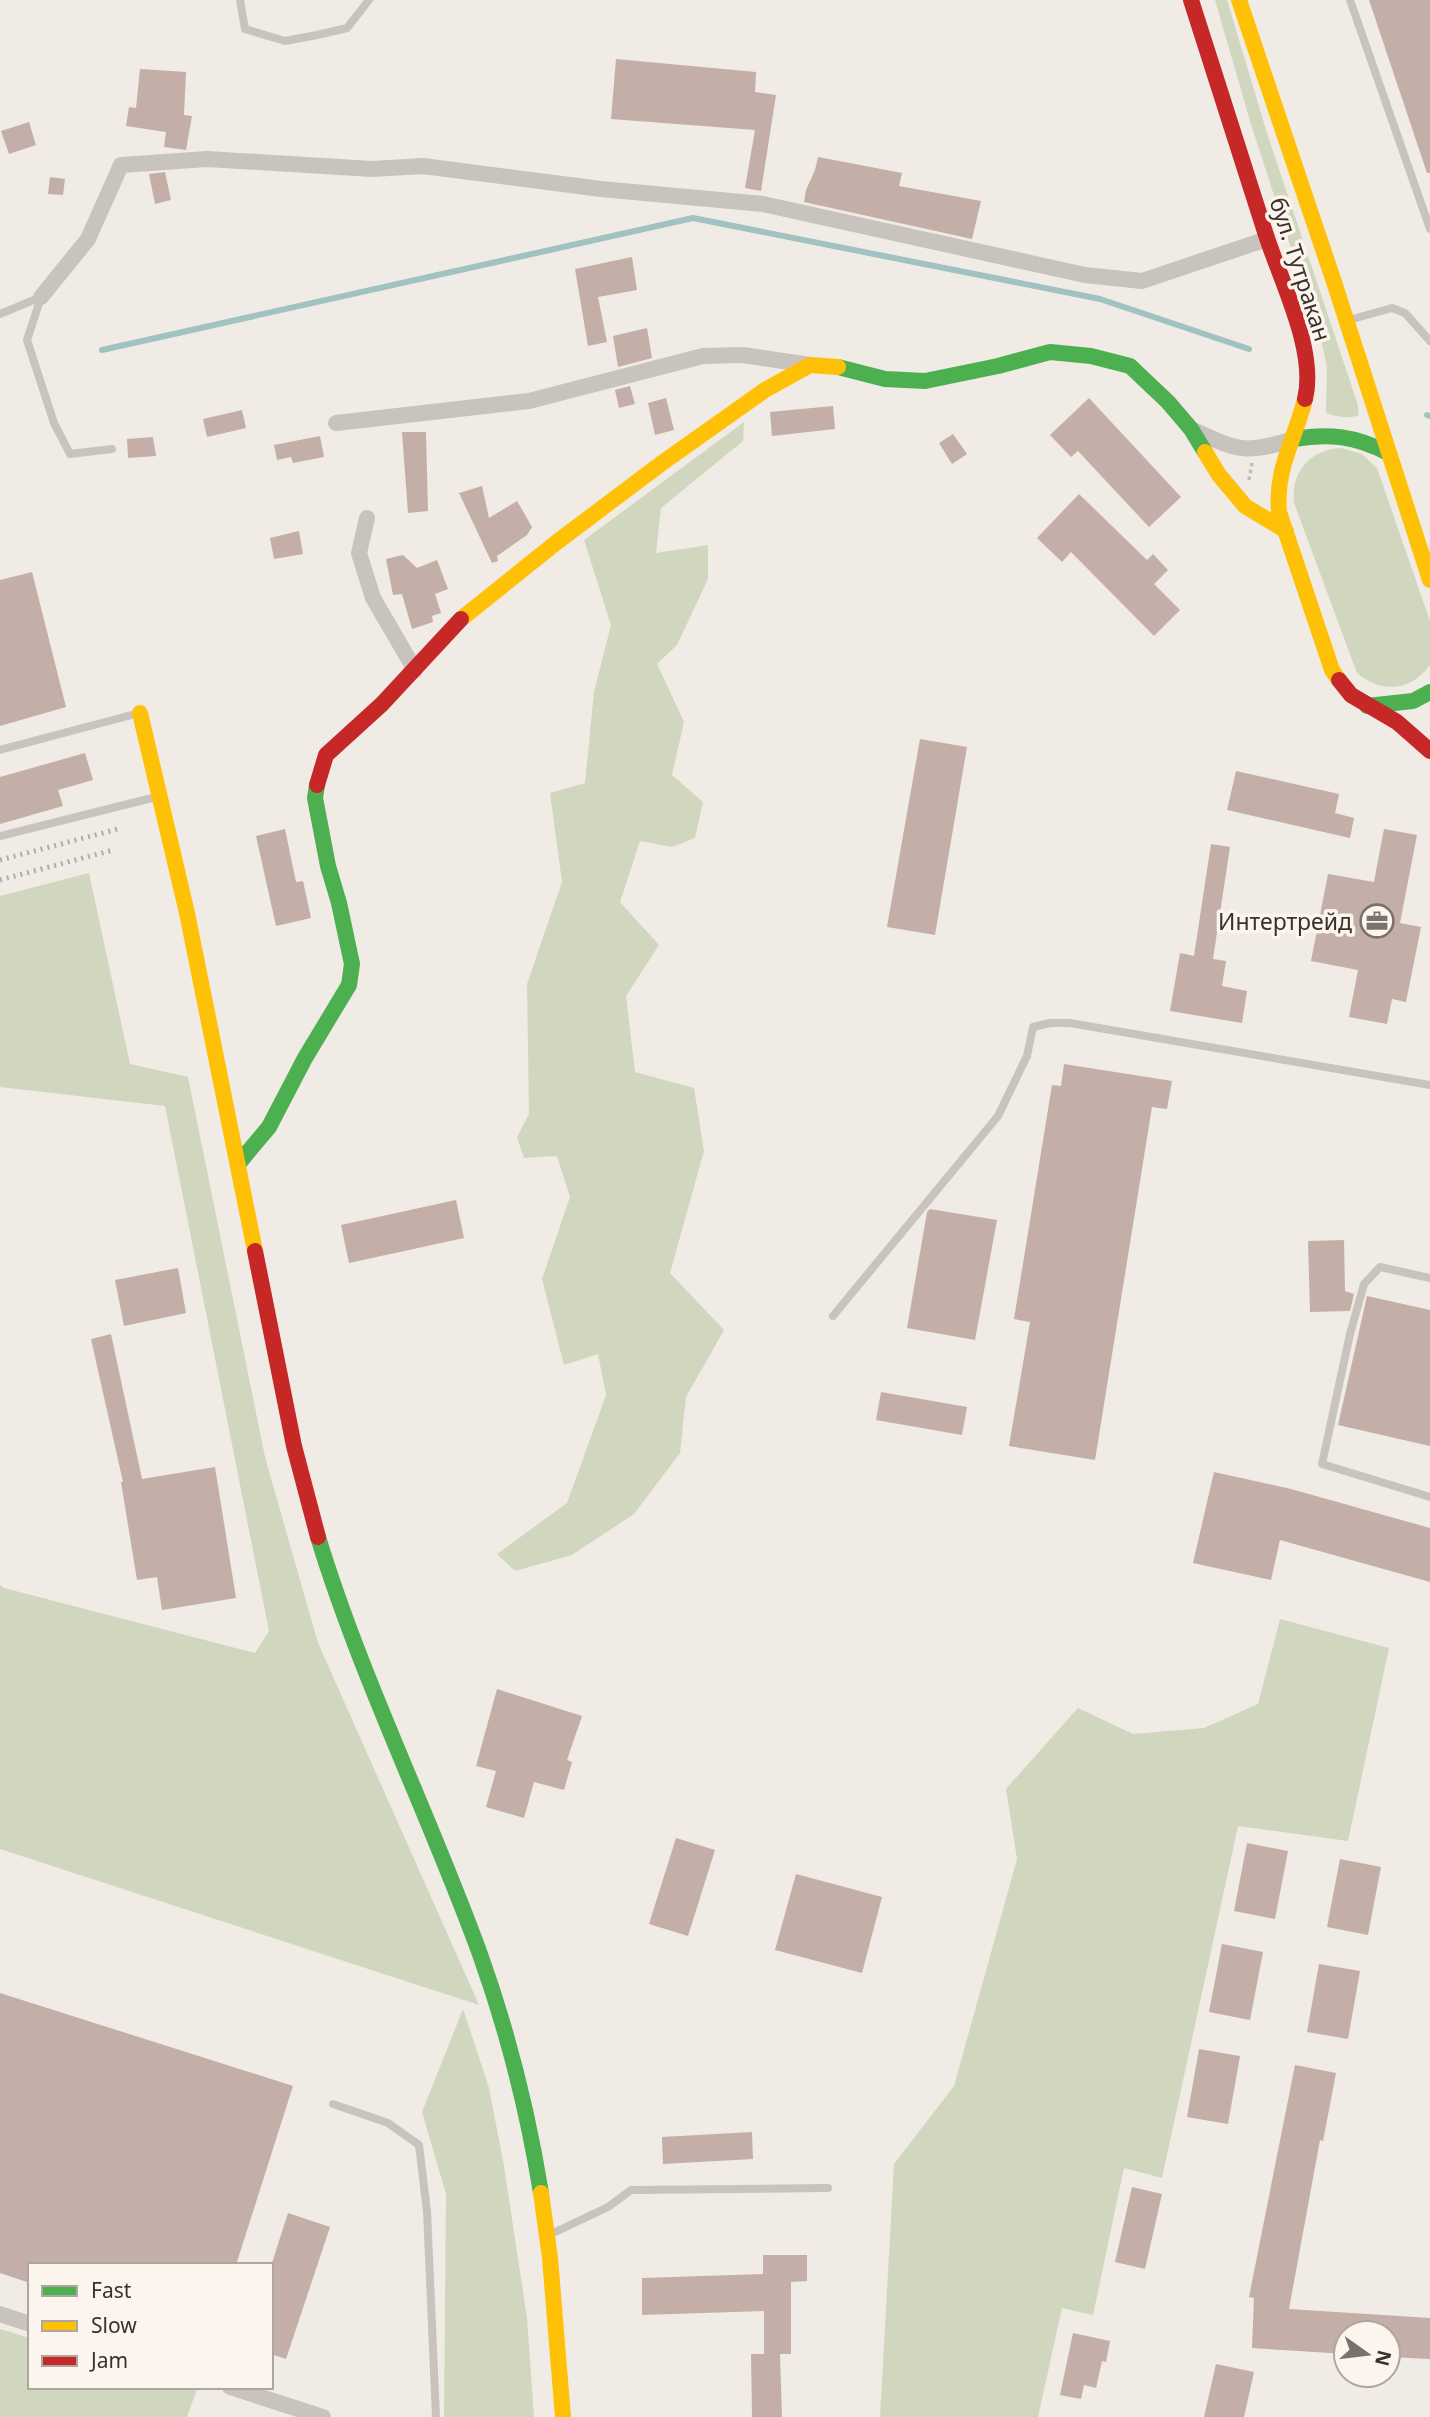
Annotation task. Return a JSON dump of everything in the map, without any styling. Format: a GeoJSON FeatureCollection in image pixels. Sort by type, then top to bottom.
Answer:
{"type":"FeatureCollection","features":[{"type":"Feature","properties":{"kind":"street","name":"бул. Тутракан"},"geometry":{"type":"LineString","coordinates":[[1191,0],[1267,239],[1294,314],[1308,366],[1309,383],[1294,439],[1280,472],[1277,491],[1279,512],[1332,670],[1351,696],[1407,728],[1430,751]]}},
{"type":"Feature","properties":{"kind":"street","name":"бул. Тутракан"},"geometry":{"type":"LineString","coordinates":[[1239,0],[1388,453],[1423,545],[1430,580]]}},
{"type":"Feature","properties":{"kind":"street"},"geometry":{"type":"LineString","coordinates":[[41,297],[88,239],[121,165],[207,159],[372,169],[422,166],[601,189],[762,204],[1085,275],[1142,281],[1267,239]]}},
{"type":"Feature","properties":{"kind":"street"},"geometry":{"type":"LineString","coordinates":[[336,423],[529,401],[703,356],[743,355],[838,367],[884,379],[925,381],[1050,352],[1091,356],[1130,366],[1150,382],[1191,429],[1219,475],[1245,506],[1286,531]]}},
{"type":"Feature","properties":{"kind":"street"},"geometry":{"type":"LineString","coordinates":[[238,1164],[269,1127],[305,1058],[349,985],[352,964],[328,866],[315,798],[326,755],[382,704],[462,618],[662,463],[755,397],[810,365]]}},
{"type":"Feature","properties":{"kind":"street"},"geometry":{"type":"LineString","coordinates":[[1191,429],[1243,449],[1263,448],[1294,439],[1338,433],[1366,441],[1388,453]]}},
{"type":"Feature","properties":{"kind":"street"},"geometry":{"type":"LineString","coordinates":[[367,518],[359,554],[373,598],[415,670]]}},
{"type":"Feature","properties":{"kind":"street"},"geometry":{"type":"LineString","coordinates":[[1367,706],[1413,701],[1430,692]]}},
{"type":"Feature","properties":{"kind":"street"},"geometry":{"type":"LineString","coordinates":[[140,713],[161,795],[288,1417],[310,1510],[346,1625],[470,1927],[503,2024],[534,2148],[547,2236],[563,2417]]}},
{"type":"Feature","properties":{"kind":"street"},"geometry":{"type":"LineString","coordinates":[[0,2314],[28,2323]]}},
{"type":"Feature","properties":{"kind":"street"},"geometry":{"type":"LineString","coordinates":[[236,2389],[323,2417]]}},
{"type":"Feature","properties":{"kind":"lane"},"geometry":{"type":"LineString","coordinates":[[240,0],[246,29],[285,41],[347,28],[369,0]]}},
{"type":"Feature","properties":{"kind":"lane"},"geometry":{"type":"LineString","coordinates":[[1350,0],[1430,229]]}},
{"type":"Feature","properties":{"kind":"lane"},"geometry":{"type":"LineString","coordinates":[[0,314],[41,297]]}},
{"type":"Feature","properties":{"kind":"lane"},"geometry":{"type":"LineString","coordinates":[[41,297],[27,340],[54,423],[70,454],[112,449]]}},
{"type":"Feature","properties":{"kind":"lane"},"geometry":{"type":"LineString","coordinates":[[1346,321],[1392,308],[1405,313],[1430,341]]}},
{"type":"Feature","properties":{"kind":"lane"},"geometry":{"type":"LineString","coordinates":[[0,750],[140,713]]}},
{"type":"Feature","properties":{"kind":"lane"},"geometry":{"type":"LineString","coordinates":[[0,836],[161,795]]}},
{"type":"Feature","properties":{"kind":"lane"},"geometry":{"type":"LineString","coordinates":[[833,1315],[998,1116],[1027,1056],[1033,1027],[1050,1023],[1070,1023],[1430,1084]]}},
{"type":"Feature","properties":{"kind":"lane"},"geometry":{"type":"LineString","coordinates":[[1430,1278],[1380,1267],[1364,1284],[1350,1334],[1322,1464],[1430,1497]]}},
{"type":"Feature","properties":{"kind":"lane"},"geometry":{"type":"LineString","coordinates":[[332,2104],[388,2123],[419,2145],[428,2211],[436,2417]]}},
{"type":"Feature","properties":{"kind":"lane"},"geometry":{"type":"LineString","coordinates":[[547,2236],[608,2207],[631,2190],[828,2188]]}},
{"type":"Feature","properties":{"kind":"green space"},"geometry":{"type":"Polygon","coordinates":[[[1215,0],[1227,0],[1267,133],[1357,402],[1359,415],[1347,417],[1326,412],[1327,367],[1322,344],[1250,121],[1215,0]]]}},
{"type":"Feature","properties":{"kind":"green space"},"geometry":{"type":"Polygon","coordinates":[[[744,422],[743,441],[661,508],[656,553],[708,545],[708,579],[677,645],[657,664],[684,722],[672,775],[703,802],[695,838],[672,847],[640,841],[620,902],[659,945],[626,996],[635,1072],[694,1088],[704,1151],[670,1273],[724,1330],[686,1397],[680,1453],[634,1514],[572,1555],[515,1571],[497,1554],[567,1503],[606,1395],[598,1354],[564,1365],[542,1279],[570,1197],[557,1156],[524,1158],[517,1137],[529,1114],[527,984],[562,882],[550,793],[585,783],[594,692],[611,625],[584,540],[744,422]]]}},
{"type":"Feature","properties":{"kind":"green space"},"geometry":{"type":"Polygon","coordinates":[[[1341,448],[1362,454],[1377,468],[1430,621],[1430,665],[1414,680],[1396,687],[1376,684],[1357,673],[1294,503],[1296,482],[1304,465],[1320,453],[1341,448]]]}},
{"type":"Feature","properties":{"kind":"green space"},"geometry":{"type":"Polygon","coordinates":[[[89,873],[130,1064],[188,1077],[265,1457],[318,1643],[479,2005],[0,1849],[0,1585],[255,1653],[269,1631],[165,1106],[0,1087],[0,896],[89,873]]]}},
{"type":"Feature","properties":{"kind":"green space"},"geometry":{"type":"Polygon","coordinates":[[[1280,1619],[1389,1648],[1348,1841],[1238,1826],[1162,2178],[1124,2168],[1093,2315],[1062,2308],[1038,2417],[880,2417],[894,2164],[954,2086],[1017,1859],[1006,1789],[1078,1708],[1133,1734],[1204,1728],[1258,1704],[1280,1619]]]}},
{"type":"Feature","properties":{"kind":"green space"},"geometry":{"type":"Polygon","coordinates":[[[463,2009],[489,2088],[504,2166],[527,2318],[534,2417],[444,2417],[446,2194],[422,2112],[463,2009]]]}},
{"type":"Feature","properties":{"kind":"green space"},"geometry":{"type":"Polygon","coordinates":[[[0,2329],[28,2337],[28,2389],[197,2389],[187,2417],[0,2417],[0,2329]]]}},
{"type":"Feature","properties":{"kind":"building"},"geometry":{"type":"Polygon","coordinates":[[[1369,0],[1430,0],[1430,173],[1427,173],[1369,0]]]}},
{"type":"Feature","properties":{"kind":"building"},"geometry":{"type":"Polygon","coordinates":[[[616,59],[756,72],[755,92],[776,95],[761,191],[745,188],[755,130],[611,119],[616,59]]]}},
{"type":"Feature","properties":{"kind":"building"},"geometry":{"type":"Polygon","coordinates":[[[140,69],[186,72],[184,115],[192,116],[186,150],[164,147],[166,132],[126,126],[129,107],[136,108],[140,69]]]}},
{"type":"Feature","properties":{"kind":"building"},"geometry":{"type":"Polygon","coordinates":[[[29,122],[36,145],[9,154],[1,131],[29,122]]]}},
{"type":"Feature","properties":{"kind":"building"},"geometry":{"type":"Polygon","coordinates":[[[818,157],[902,173],[899,186],[981,201],[972,239],[804,202],[818,157]]]}},
{"type":"Feature","properties":{"kind":"building"},"geometry":{"type":"Polygon","coordinates":[[[165,172],[171,200],[155,204],[149,174],[165,172]]]}},
{"type":"Feature","properties":{"kind":"building"},"geometry":{"type":"Polygon","coordinates":[[[50,177],[65,179],[63,195],[48,194],[50,177]]]}},
{"type":"Feature","properties":{"kind":"building"},"geometry":{"type":"Polygon","coordinates":[[[632,257],[637,290],[598,297],[607,342],[588,346],[575,269],[632,257]]]}},
{"type":"Feature","properties":{"kind":"building"},"geometry":{"type":"Polygon","coordinates":[[[647,328],[652,358],[618,367],[613,336],[647,328]]]}},
{"type":"Feature","properties":{"kind":"building"},"geometry":{"type":"Polygon","coordinates":[[[630,386],[635,404],[619,408],[615,390],[630,386]]]}},
{"type":"Feature","properties":{"kind":"building"},"geometry":{"type":"Polygon","coordinates":[[[666,398],[674,430],[655,435],[648,403],[666,398]]]}},
{"type":"Feature","properties":{"kind":"building"},"geometry":{"type":"Polygon","coordinates":[[[1089,398],[1181,497],[1149,527],[1078,451],[1071,457],[1050,435],[1089,398]]]}},
{"type":"Feature","properties":{"kind":"building"},"geometry":{"type":"Polygon","coordinates":[[[833,406],[835,429],[772,436],[770,412],[833,406]]]}},
{"type":"Feature","properties":{"kind":"building"},"geometry":{"type":"Polygon","coordinates":[[[242,410],[246,428],[207,437],[203,419],[242,410]]]}},
{"type":"Feature","properties":{"kind":"building"},"geometry":{"type":"Polygon","coordinates":[[[402,432],[426,432],[428,511],[408,513],[402,432]]]}},
{"type":"Feature","properties":{"kind":"building"},"geometry":{"type":"Polygon","coordinates":[[[953,434],[967,454],[952,464],[939,443],[953,434]]]}},
{"type":"Feature","properties":{"kind":"building"},"geometry":{"type":"Polygon","coordinates":[[[320,436],[324,457],[293,463],[291,457],[277,460],[274,445],[320,436]]]}},
{"type":"Feature","properties":{"kind":"building"},"geometry":{"type":"Polygon","coordinates":[[[153,437],[156,456],[128,458],[127,439],[153,437]]]}},
{"type":"Feature","properties":{"kind":"building"},"geometry":{"type":"Polygon","coordinates":[[[482,486],[489,518],[517,501],[532,527],[527,535],[497,556],[498,561],[492,563],[459,493],[482,486]]]}},
{"type":"Feature","properties":{"kind":"building"},"geometry":{"type":"Polygon","coordinates":[[[1079,494],[1147,560],[1153,554],[1168,570],[1154,584],[1180,610],[1154,636],[1071,552],[1062,562],[1037,538],[1079,494]]]}},
{"type":"Feature","properties":{"kind":"building"},"geometry":{"type":"Polygon","coordinates":[[[299,531],[303,554],[274,559],[270,538],[299,531]]]}},
{"type":"Feature","properties":{"kind":"building"},"geometry":{"type":"Polygon","coordinates":[[[403,555],[417,568],[437,560],[448,589],[435,594],[441,613],[432,616],[433,622],[412,629],[402,594],[393,595],[386,559],[403,555]]]}},
{"type":"Feature","properties":{"kind":"building"},"geometry":{"type":"Polygon","coordinates":[[[32,572],[66,707],[0,726],[0,580],[32,572]]]}},
{"type":"Feature","properties":{"kind":"building"},"geometry":{"type":"Polygon","coordinates":[[[920,739],[967,747],[935,935],[887,927],[920,739]]]}},
{"type":"Feature","properties":{"kind":"building"},"geometry":{"type":"Polygon","coordinates":[[[85,753],[93,780],[58,790],[63,806],[0,824],[0,777],[85,753]]]}},
{"type":"Feature","properties":{"kind":"building"},"geometry":{"type":"Polygon","coordinates":[[[1236,771],[1339,794],[1335,813],[1354,818],[1350,838],[1227,810],[1236,771]]]}},
{"type":"Feature","properties":{"kind":"building"},"geometry":{"type":"Polygon","coordinates":[[[285,829],[296,882],[303,881],[311,918],[276,926],[256,836],[285,829]]]}},
{"type":"Feature","properties":{"kind":"building"},"geometry":{"type":"Polygon","coordinates":[[[1384,829],[1417,835],[1400,923],[1421,927],[1406,1002],[1392,999],[1387,1024],[1349,1017],[1358,970],[1311,961],[1328,874],[1374,882],[1384,829]]]}},
{"type":"Feature","properties":{"kind":"building"},"geometry":{"type":"Polygon","coordinates":[[[1211,844],[1230,847],[1213,959],[1226,961],[1222,986],[1247,991],[1242,1023],[1170,1011],[1180,953],[1194,956],[1211,844]]]}},
{"type":"Feature","properties":{"kind":"building"},"geometry":{"type":"Polygon","coordinates":[[[1064,1064],[1172,1081],[1167,1109],[1152,1107],[1095,1460],[1009,1446],[1030,1322],[1014,1319],[1052,1085],[1061,1086],[1064,1064]]]}},
{"type":"Feature","properties":{"kind":"building"},"geometry":{"type":"Polygon","coordinates":[[[456,1200],[464,1238],[349,1263],[341,1225],[456,1200]]]}},
{"type":"Feature","properties":{"kind":"building"},"geometry":{"type":"Polygon","coordinates":[[[930,1209],[997,1220],[975,1340],[907,1328],[927,1212],[930,1209]]]}},
{"type":"Feature","properties":{"kind":"building"},"geometry":{"type":"Polygon","coordinates":[[[1344,1240],[1345,1291],[1354,1294],[1350,1311],[1310,1312],[1308,1241],[1344,1240]]]}},
{"type":"Feature","properties":{"kind":"building"},"geometry":{"type":"Polygon","coordinates":[[[178,1268],[186,1313],[124,1326],[115,1280],[178,1268]]]}},
{"type":"Feature","properties":{"kind":"building"},"geometry":{"type":"Polygon","coordinates":[[[1367,1296],[1430,1310],[1430,1446],[1338,1425],[1367,1296]]]}},
{"type":"Feature","properties":{"kind":"building"},"geometry":{"type":"Polygon","coordinates":[[[111,1334],[142,1479],[215,1467],[236,1598],[162,1610],[157,1577],[137,1580],[123,1482],[91,1339],[111,1334]]]}},
{"type":"Feature","properties":{"kind":"building"},"geometry":{"type":"Polygon","coordinates":[[[881,1392],[967,1407],[962,1435],[876,1420],[881,1392]]]}},
{"type":"Feature","properties":{"kind":"building"},"geometry":{"type":"Polygon","coordinates":[[[1214,1472],[1291,1489],[1430,1528],[1430,1582],[1280,1540],[1271,1580],[1193,1563],[1214,1472]]]}},
{"type":"Feature","properties":{"kind":"building"},"geometry":{"type":"Polygon","coordinates":[[[497,1689],[582,1716],[567,1760],[572,1762],[564,1790],[534,1782],[524,1818],[486,1807],[496,1771],[476,1766],[497,1689]]]}},
{"type":"Feature","properties":{"kind":"building"},"geometry":{"type":"Polygon","coordinates":[[[676,1838],[715,1850],[688,1936],[649,1924],[676,1838]]]}},
{"type":"Feature","properties":{"kind":"building"},"geometry":{"type":"Polygon","coordinates":[[[1247,1843],[1288,1851],[1275,1919],[1234,1911],[1247,1843]]]}},
{"type":"Feature","properties":{"kind":"building"},"geometry":{"type":"Polygon","coordinates":[[[1340,1859],[1381,1867],[1368,1935],[1327,1927],[1340,1859]]]}},
{"type":"Feature","properties":{"kind":"building"},"geometry":{"type":"Polygon","coordinates":[[[796,1874],[882,1897],[862,1973],[775,1950],[796,1874]]]}},
{"type":"Feature","properties":{"kind":"building"},"geometry":{"type":"Polygon","coordinates":[[[1222,1944],[1263,1952],[1250,2020],[1209,2012],[1222,1944]]]}},
{"type":"Feature","properties":{"kind":"building"},"geometry":{"type":"Polygon","coordinates":[[[1319,1964],[1360,1971],[1348,2039],[1307,2032],[1319,1964]]]}},
{"type":"Feature","properties":{"kind":"building"},"geometry":{"type":"Polygon","coordinates":[[[0,1993],[293,2086],[237,2263],[28,2263],[28,2282],[0,2273],[0,1993]]]}},
{"type":"Feature","properties":{"kind":"building"},"geometry":{"type":"Polygon","coordinates":[[[1199,2049],[1240,2056],[1228,2124],[1187,2117],[1199,2049]]]}},
{"type":"Feature","properties":{"kind":"building"},"geometry":{"type":"Polygon","coordinates":[[[1295,2065],[1336,2073],[1323,2141],[1320,2140],[1289,2309],[1430,2318],[1430,2359],[1402,2358],[1402,2319],[1332,2319],[1332,2353],[1252,2348],[1254,2298],[1249,2297],[1295,2065]]]}},
{"type":"Feature","properties":{"kind":"building"},"geometry":{"type":"Polygon","coordinates":[[[752,2132],[753,2159],[663,2164],[662,2137],[752,2132]]]}},
{"type":"Feature","properties":{"kind":"building"},"geometry":{"type":"Polygon","coordinates":[[[1132,2187],[1162,2194],[1145,2269],[1115,2262],[1132,2187]]]}},
{"type":"Feature","properties":{"kind":"building"},"geometry":{"type":"Polygon","coordinates":[[[288,2213],[330,2227],[286,2359],[273,2355],[272,2263],[288,2213]]]}},
{"type":"Feature","properties":{"kind":"building"},"geometry":{"type":"Polygon","coordinates":[[[763,2255],[807,2255],[807,2281],[791,2282],[791,2354],[780,2354],[782,2417],[752,2417],[751,2354],[764,2354],[764,2311],[642,2315],[642,2278],[763,2274],[763,2255]]]}},
{"type":"Feature","properties":{"kind":"building"},"geometry":{"type":"Polygon","coordinates":[[[1073,2333],[1110,2341],[1106,2362],[1102,2361],[1096,2388],[1084,2385],[1081,2399],[1060,2395],[1073,2333]]]}},
{"type":"Feature","properties":{"kind":"building"},"geometry":{"type":"Polygon","coordinates":[[[1216,2364],[1254,2372],[1244,2417],[1204,2417],[1216,2364]]]}},
{"type":"Feature","properties":{"kind":"waterway"},"geometry":{"type":"LineString","coordinates":[[102,350],[693,218],[1100,299],[1249,349]]}},
{"type":"Feature","properties":{"kind":"railway"},"geometry":{"type":"LineString","coordinates":[[0,860],[118,829]]}},
{"type":"Feature","properties":{"kind":"railway"},"geometry":{"type":"LineString","coordinates":[[0,880],[113,850]]}},
{"type":"Feature","properties":{"kind":"traffic: fast"},"geometry":{"type":"LineString","coordinates":[[838,367],[885,379],[925,381],[1050,352],[1091,356],[1130,366],[1168,402],[1191,429],[1205,452]]}},
{"type":"Feature","properties":{"kind":"traffic: fast"},"geometry":{"type":"LineString","coordinates":[[1294,439],[1342,437],[1388,453]]}},
{"type":"Feature","properties":{"kind":"traffic: fast"},"geometry":{"type":"LineString","coordinates":[[1367,706],[1413,701],[1430,692]]}},
{"type":"Feature","properties":{"kind":"traffic: fast"},"geometry":{"type":"LineString","coordinates":[[238,1164],[269,1127],[305,1058],[349,985],[352,964],[328,866],[315,798],[317,785]]}},
{"type":"Feature","properties":{"kind":"traffic: fast"},"geometry":{"type":"LineString","coordinates":[[318,1537],[375,1696],[461,1904],[491,1986],[516,2074],[541,2193]]}},
{"type":"Feature","properties":{"kind":"traffic: slow"},"geometry":{"type":"LineString","coordinates":[[1239,0],[1430,580]]}},
{"type":"Feature","properties":{"kind":"traffic: slow"},"geometry":{"type":"LineString","coordinates":[[461,619],[557,542],[765,390],[810,365],[838,367]]}},
{"type":"Feature","properties":{"kind":"traffic: slow"},"geometry":{"type":"LineString","coordinates":[[1305,399],[1283,468],[1279,512],[1332,670],[1339,680]]}},
{"type":"Feature","properties":{"kind":"traffic: slow"},"geometry":{"type":"LineString","coordinates":[[1205,452],[1219,475],[1245,506],[1286,531]]}},
{"type":"Feature","properties":{"kind":"traffic: slow"},"geometry":{"type":"LineString","coordinates":[[140,713],[187,913],[255,1251]]}},
{"type":"Feature","properties":{"kind":"traffic: slow"},"geometry":{"type":"LineString","coordinates":[[541,2193],[550,2258],[563,2417]]}},
{"type":"Feature","properties":{"kind":"traffic: jam"},"geometry":{"type":"LineString","coordinates":[[1191,0],[1266,235],[1296,317],[1306,360],[1305,399]]}},
{"type":"Feature","properties":{"kind":"traffic: jam"},"geometry":{"type":"LineString","coordinates":[[317,785],[326,755],[382,704],[461,619]]}},
{"type":"Feature","properties":{"kind":"traffic: jam"},"geometry":{"type":"LineString","coordinates":[[1339,680],[1351,695],[1397,722],[1430,751]]}},
{"type":"Feature","properties":{"kind":"traffic: jam"},"geometry":{"type":"LineString","coordinates":[[255,1251],[294,1446],[318,1537]]}},
{"type":"Feature","properties":{"kind":"place","name":"Интертрейд"},"geometry":{"type":"Point","coordinates":[1377,921]}}]}
